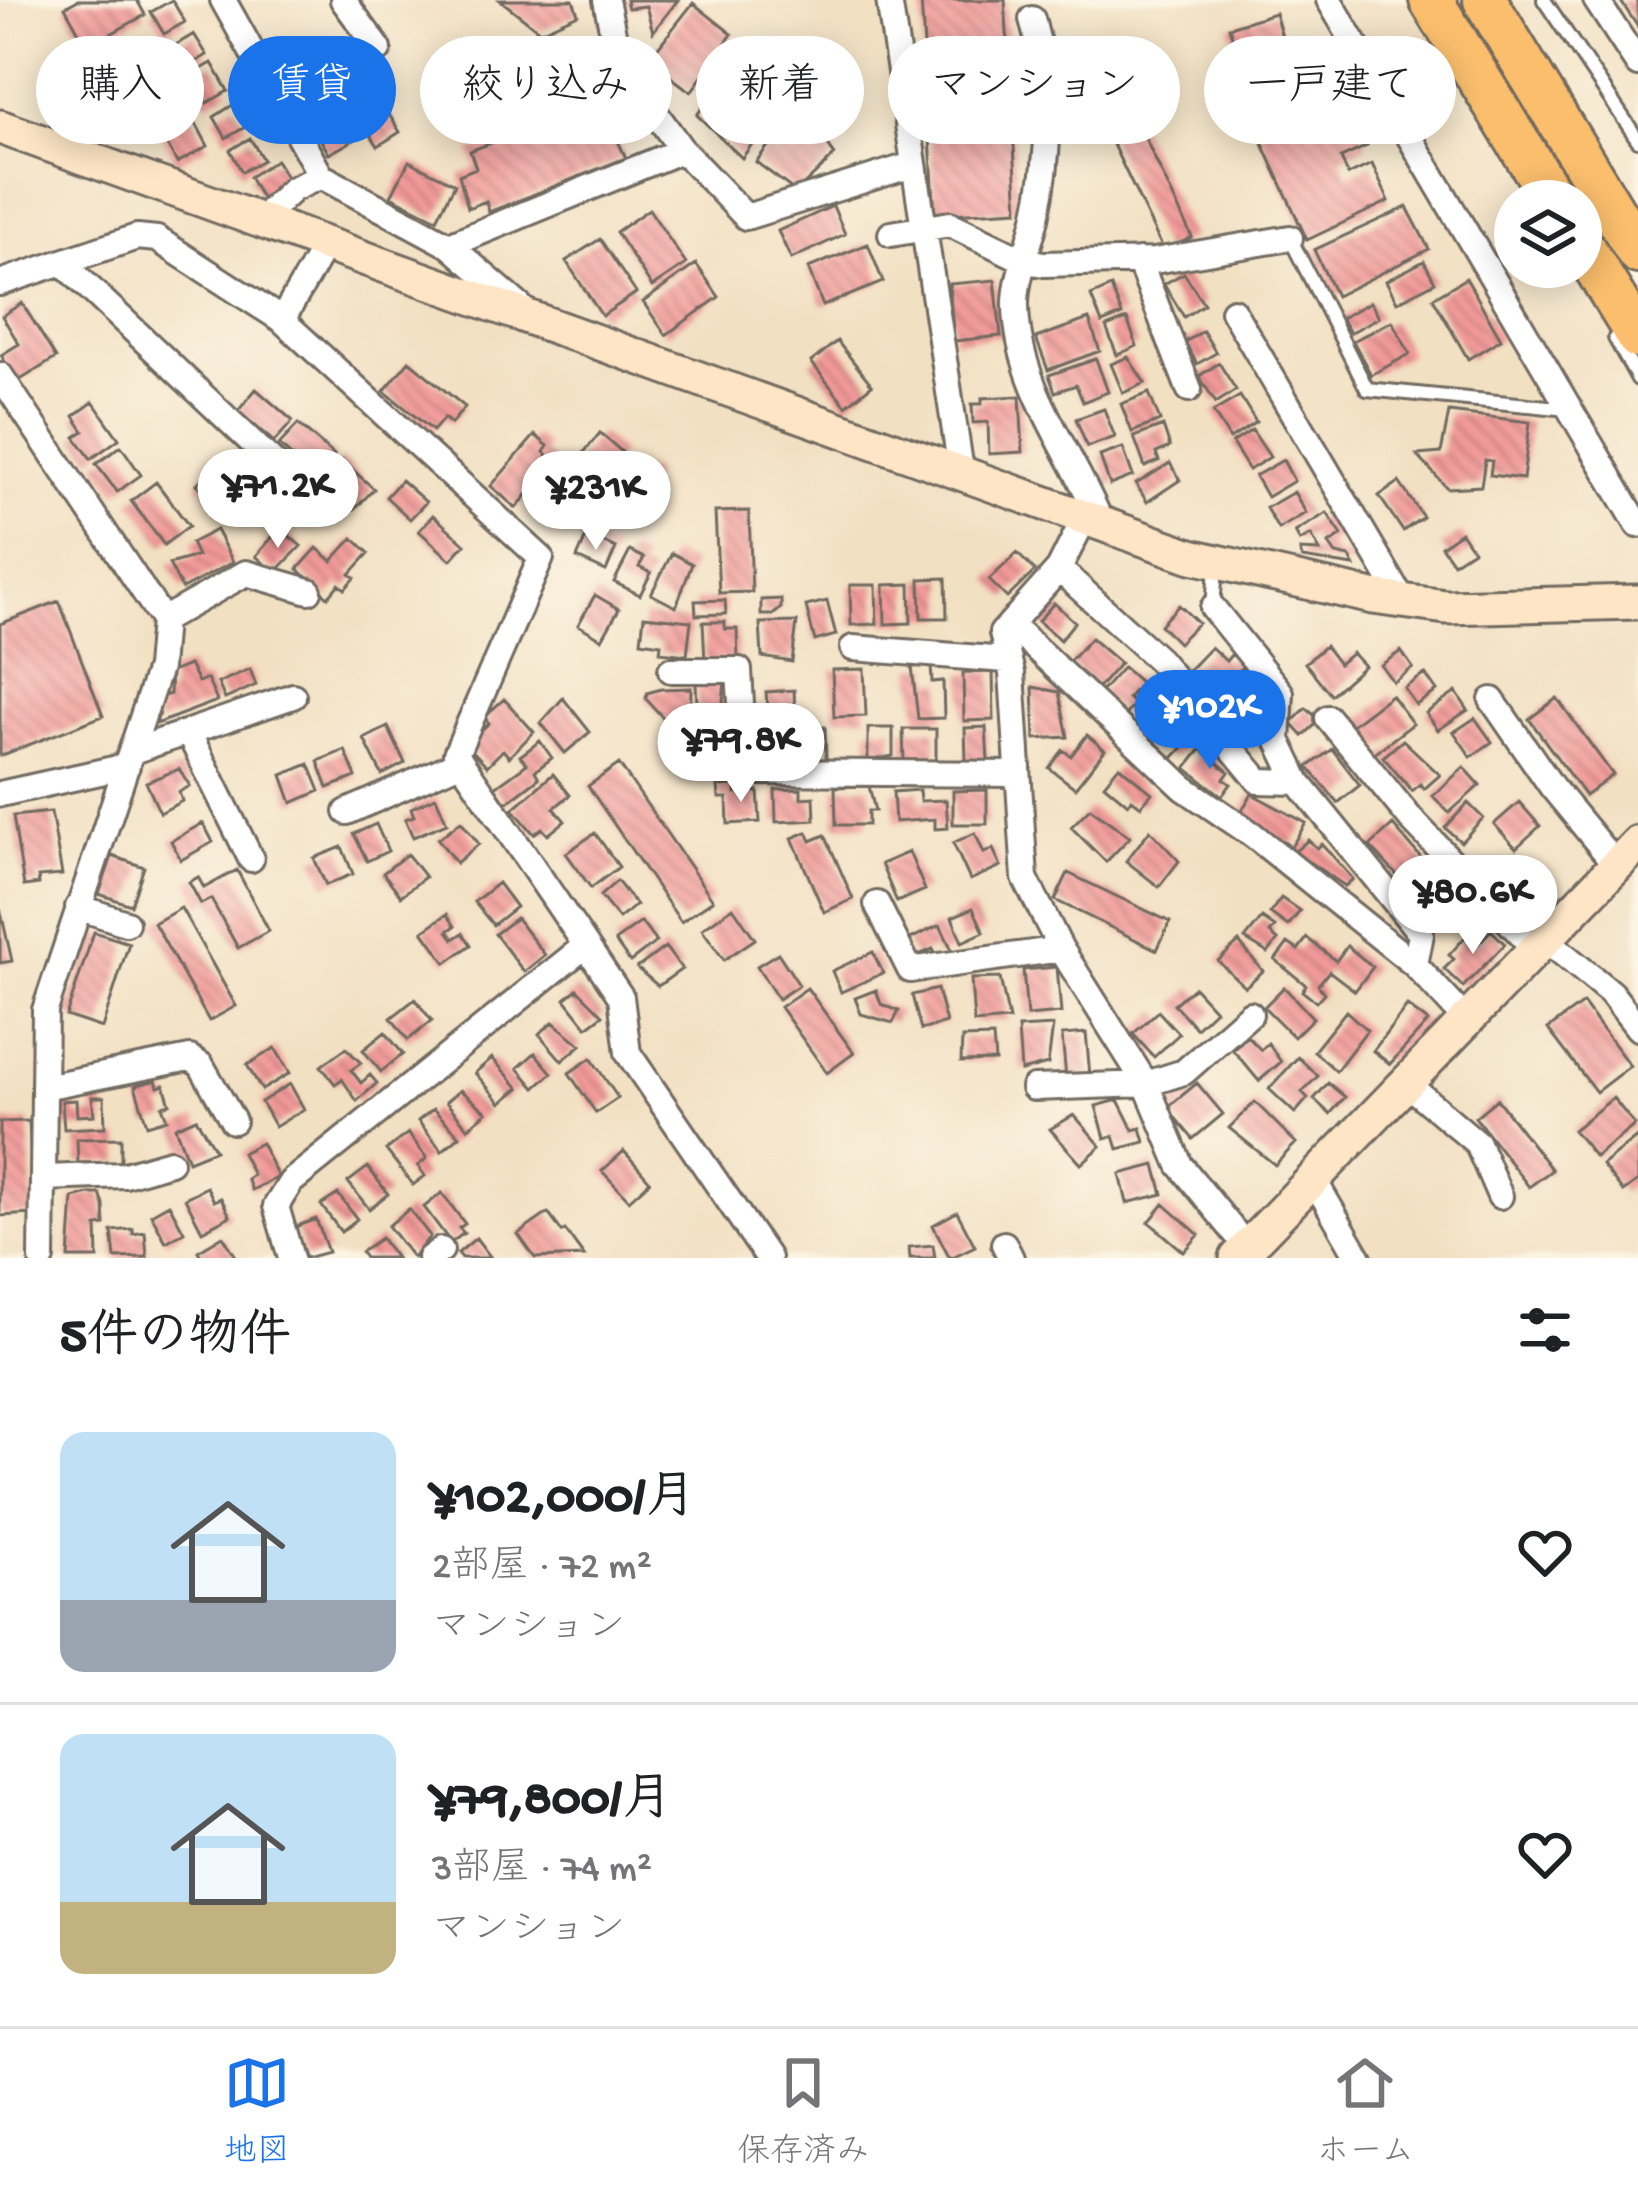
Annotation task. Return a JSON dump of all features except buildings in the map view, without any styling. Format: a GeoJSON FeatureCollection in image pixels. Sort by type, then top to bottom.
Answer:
{"type":"FeatureCollection","features":[{"type":"Feature","properties":{"kind":"highway"},"geometry":{"type":"LineString","coordinates":[[1430,0],[1541,180]]}},
{"type":"Feature","properties":{"kind":"highway"},"geometry":{"type":"LineString","coordinates":[[1485,0],[1638,252]]}},
{"type":"Feature","properties":{"kind":"highway"},"geometry":{"type":"LineString","coordinates":[[1602,288],[1622,330]]}},
{"type":"Feature","properties":{"kind":"street"},"geometry":{"type":"LineString","coordinates":[[223,0],[322,176],[448,245],[544,326]]}},
{"type":"Feature","properties":{"kind":"street"},"geometry":{"type":"LineString","coordinates":[[344,0],[370,36]]}},
{"type":"Feature","properties":{"kind":"street"},"geometry":{"type":"LineString","coordinates":[[607,0],[620,62],[682,150],[746,217],[912,165]]}},
{"type":"Feature","properties":{"kind":"street"},"geometry":{"type":"LineString","coordinates":[[889,0],[962,478]]}},
{"type":"Feature","properties":{"kind":"street"},"geometry":{"type":"LineString","coordinates":[[1330,0],[1638,524]]}},
{"type":"Feature","properties":{"kind":"street"},"geometry":{"type":"LineString","coordinates":[[1596,0],[1638,64]]}},
{"type":"Feature","properties":{"kind":"street"},"geometry":{"type":"LineString","coordinates":[[1032,19],[1048,75],[1048,167],[1016,301],[1027,366],[1093,524]]}},
{"type":"Feature","properties":{"kind":"street"},"geometry":{"type":"LineString","coordinates":[[0,127],[962,478],[1216,562],[1404,602],[1511,609],[1638,602]]}},
{"type":"Feature","properties":{"kind":"street"},"geometry":{"type":"LineString","coordinates":[[448,245],[682,150]]}},
{"type":"Feature","properties":{"kind":"street"},"geometry":{"type":"LineString","coordinates":[[258,222],[293,189],[322,176]]}},
{"type":"Feature","properties":{"kind":"street"},"geometry":{"type":"LineString","coordinates":[[891,234],[950,224],[1026,261],[1139,261],[1291,238]]}},
{"type":"Feature","properties":{"kind":"street"},"geometry":{"type":"LineString","coordinates":[[0,283],[136,237],[158,239],[282,320],[541,558],[456,754],[621,997],[628,1053],[768,1258]]}},
{"type":"Feature","properties":{"kind":"street"},"geometry":{"type":"LineString","coordinates":[[282,320],[324,247]]}},
{"type":"Feature","properties":{"kind":"street"},"geometry":{"type":"LineString","coordinates":[[1139,261],[1189,389]]}},
{"type":"Feature","properties":{"kind":"street"},"geometry":{"type":"LineString","coordinates":[[62,262],[320,507]]}},
{"type":"Feature","properties":{"kind":"street"},"geometry":{"type":"LineString","coordinates":[[1233,311],[1404,602]]}},
{"type":"Feature","properties":{"kind":"street"},"geometry":{"type":"LineString","coordinates":[[0,374],[164,620],[159,668],[45,1010],[42,1258]]}},
{"type":"Feature","properties":{"kind":"street"},"geometry":{"type":"LineString","coordinates":[[1093,524],[1002,633],[1012,674],[1025,878],[1061,950],[1147,1084],[1180,1165],[1247,1254],[1627,854],[1552,787],[1492,700]]}},
{"type":"Feature","properties":{"kind":"street"},"geometry":{"type":"LineString","coordinates":[[1059,569],[1159,660],[1258,781],[1298,782]]}},
{"type":"Feature","properties":{"kind":"street"},"geometry":{"type":"LineString","coordinates":[[164,620],[246,573],[309,591]]}},
{"type":"Feature","properties":{"kind":"street"},"geometry":{"type":"LineString","coordinates":[[1213,608],[1281,694],[1278,740],[1298,782],[1421,934],[1415,965]]}},
{"type":"Feature","properties":{"kind":"street"},"geometry":{"type":"LineString","coordinates":[[1011,625],[1184,788],[1252,835],[1415,965],[1466,1020]]}},
{"type":"Feature","properties":{"kind":"street"},"geometry":{"type":"LineString","coordinates":[[853,648],[1006,660]]}},
{"type":"Feature","properties":{"kind":"street"},"geometry":{"type":"LineString","coordinates":[[671,670],[739,670],[745,772],[1018,774]]}},
{"type":"Feature","properties":{"kind":"street"},"geometry":{"type":"LineString","coordinates":[[0,794],[130,759],[188,732],[293,696]]}},
{"type":"Feature","properties":{"kind":"street"},"geometry":{"type":"LineString","coordinates":[[1328,718],[1410,818],[1539,944],[1611,993],[1638,1028]]}},
{"type":"Feature","properties":{"kind":"street"},"geometry":{"type":"LineString","coordinates":[[188,732],[251,859]]}},
{"type":"Feature","properties":{"kind":"street"},"geometry":{"type":"LineString","coordinates":[[346,812],[460,762]]}},
{"type":"Feature","properties":{"kind":"street"},"geometry":{"type":"LineString","coordinates":[[878,904],[910,970],[1061,950]]}},
{"type":"Feature","properties":{"kind":"street"},"geometry":{"type":"LineString","coordinates":[[78,908],[126,923]]}},
{"type":"Feature","properties":{"kind":"street"},"geometry":{"type":"LineString","coordinates":[[291,1258],[276,1206],[292,1182],[585,946]]}},
{"type":"Feature","properties":{"kind":"street"},"geometry":{"type":"LineString","coordinates":[[1034,1088],[1147,1084],[1184,1072],[1250,1014]]}},
{"type":"Feature","properties":{"kind":"street"},"geometry":{"type":"LineString","coordinates":[[44,1087],[190,1058],[201,1065],[233,1121]]}},
{"type":"Feature","properties":{"kind":"street"},"geometry":{"type":"LineString","coordinates":[[1406,1083],[1477,1143],[1500,1196]]}},
{"type":"Feature","properties":{"kind":"street"},"geometry":{"type":"LineString","coordinates":[[45,1178],[125,1175],[170,1162]]}},
{"type":"Feature","properties":{"kind":"street"},"geometry":{"type":"LineString","coordinates":[[1314,1180],[1359,1258]]}},
{"type":"Feature","properties":{"kind":"lane"},"geometry":{"type":"LineString","coordinates":[[1430,0],[1526,180]]}},
{"type":"Feature","properties":{"kind":"lane"},"geometry":{"type":"LineString","coordinates":[[1544,0],[1638,140]]}},
{"type":"Feature","properties":{"kind":"lane"},"geometry":{"type":"LineString","coordinates":[[1291,238],[1367,389],[1570,410]]}},
{"type":"Feature","properties":{"kind":"lane"},"geometry":{"type":"LineString","coordinates":[[1622,330],[1638,379]]}},
{"type":"Feature","properties":{"kind":"lane"},"geometry":{"type":"LineString","coordinates":[[1213,608],[1216,562]]}}]}
